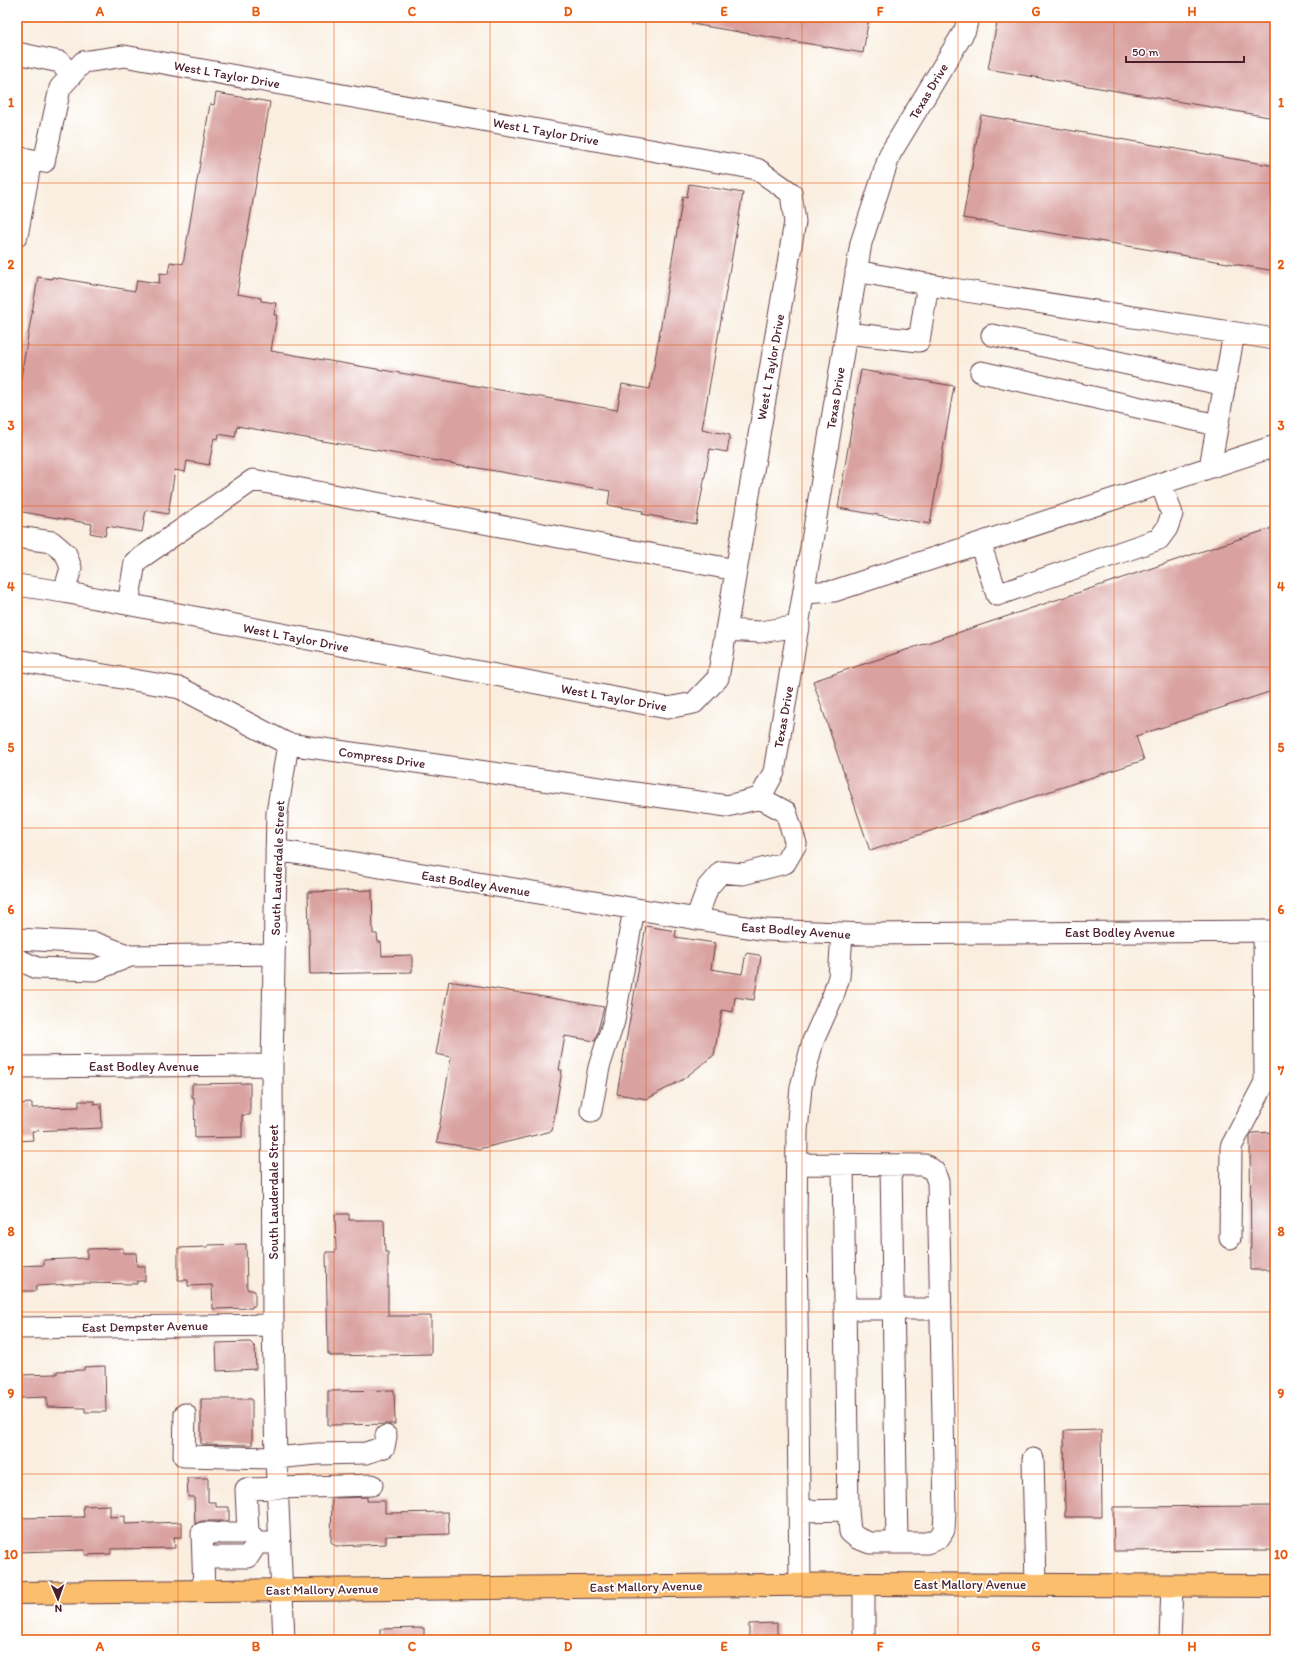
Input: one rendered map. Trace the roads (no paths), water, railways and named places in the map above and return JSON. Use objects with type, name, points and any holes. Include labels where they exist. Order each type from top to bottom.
[{"type":"main road","name":"East Mallory Avenue","points":[[17,1593],[800,1584],[1275,1586]]},
{"type":"street","name":"Texas Drive","points":[[760,798],[774,772],[861,242],[890,154],[964,30],[968,17]]},
{"type":"street","points":[[17,53],[60,62],[71,76]]},
{"type":"street","name":"West L Taylor Drive","points":[[17,585],[128,604],[667,708],[694,703],[718,678],[795,222],[791,193],[757,169],[124,56],[84,62],[60,88],[44,162],[24,159]]},
{"type":"street","points":[[17,236],[24,159]]},
{"type":"street","points":[[856,271],[928,284],[1275,339]]},
{"type":"street","points":[[846,333],[919,341],[928,284]]},
{"type":"street","points":[[1210,468],[1234,333]]},
{"type":"street","points":[[992,335],[1224,385]]},
{"type":"street","points":[[981,372],[1217,425]]},
{"type":"street","points":[[804,593],[834,591],[1275,446]]},
{"type":"street","points":[[128,604],[135,562],[253,480],[736,570]]},
{"type":"street","points":[[980,543],[997,595],[1159,539],[1167,528],[1172,514],[1161,483]]},
{"type":"street","points":[[17,537],[52,542],[66,554],[71,568],[64,592]]},
{"type":"street","points":[[726,630],[760,632],[799,626]]},
{"type":"street","name":"Compress Drive","points":[[17,660],[180,688],[288,744],[727,806],[760,798]]},
{"type":"street","name":"South Lauderdale Street","points":[[284,1640],[283,1589],[276,1458],[273,1325],[272,1065],[277,812],[288,744]]},
{"type":"street","points":[[696,919],[708,887],[721,872],[743,874],[785,863],[796,844],[786,812],[760,798]]},
{"type":"street","name":"East Bodley Avenue","points":[[276,850],[765,930],[842,934],[1270,931]]},
{"type":"street","points":[[591,1111],[599,1068],[614,1021],[634,909]]},
{"type":"street","points":[[1230,1238],[1231,1147],[1265,1082],[1270,931]]},
{"type":"street","points":[[800,1584],[797,1131],[801,1087],[813,1041],[833,996],[839,977],[842,934]]},
{"type":"street","points":[[17,939],[95,943],[130,956]]},
{"type":"street","points":[[17,959],[37,968],[95,970],[130,956],[274,954]]},
{"type":"street","name":"East Bodley Avenue","points":[[17,1067],[272,1065]]},
{"type":"street","points":[[797,1164],[925,1165],[934,1171],[938,1182],[945,1511],[944,1530],[939,1538],[927,1543],[870,1543],[857,1538],[850,1532],[848,1510],[843,1165]]},
{"type":"street","points":[[891,1165],[896,1543]]},
{"type":"street","points":[[845,1309],[941,1309]]},
{"type":"street","name":"East Dempster Avenue","points":[[17,1328],[273,1325]]},
{"type":"street","points":[[185,1414],[184,1456],[276,1458],[317,1454],[366,1453],[384,1447],[386,1436]]},
{"type":"street","points":[[1033,1460],[1036,1585]]},
{"type":"street","points":[[203,1558],[248,1557],[253,1538],[246,1489],[372,1485]]},
{"type":"street","points":[[800,1511],[848,1510]]},
{"type":"street","points":[[204,1590],[202,1534],[217,1533],[280,1543]]},
{"type":"street","points":[[864,1584],[864,1640]]},
{"type":"street","points":[[1170,1640],[1172,1586]]}]
